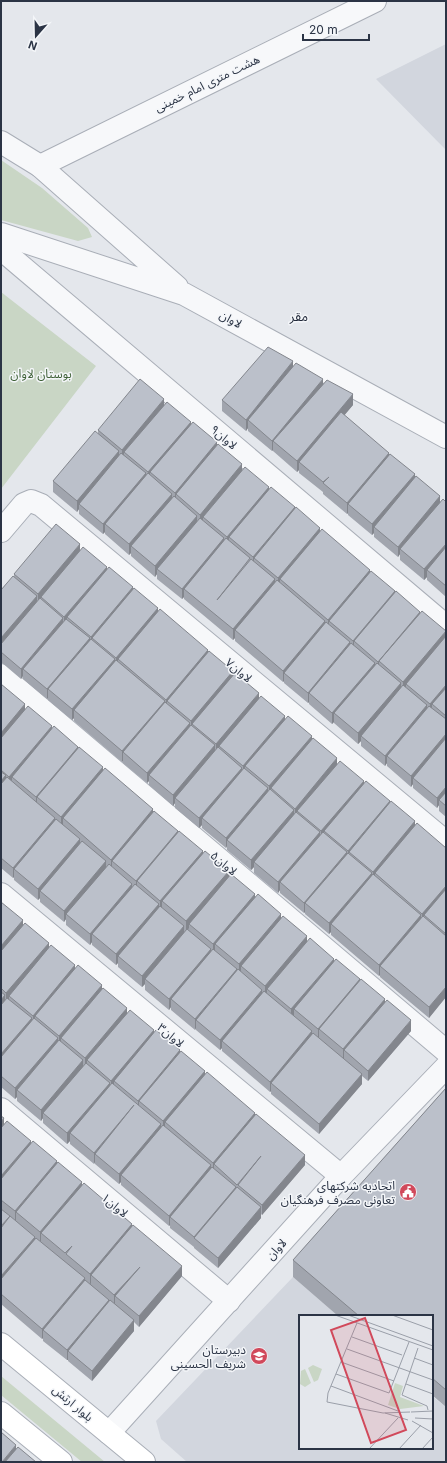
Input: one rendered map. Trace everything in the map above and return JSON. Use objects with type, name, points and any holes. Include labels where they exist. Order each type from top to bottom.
[{"type":"main road","name":"بلوار ارتش","points":[[1,1344],[144,1462]]},
{"type":"main road","points":[[1,1413],[61,1462]]},
{"type":"street","name":"هشت متری امام خمینی","points":[[40,166],[375,1]]},
{"type":"street","points":[[1,142],[40,166],[184,294]]},
{"type":"street","name":"لاوان","points":[[1,234],[184,294],[446,437]]},
{"type":"street","name":"۹لاوان","points":[[1,249],[446,626]]},
{"type":"street","name":"۷لاوان","points":[[1,531],[24,504],[31,501],[41,505],[446,842]]},
{"type":"street","name":"۵لاوان","points":[[1,675],[446,1051]]},
{"type":"street","name":"۳لاوان","points":[[1,894],[341,1176]]},
{"type":"street","name":"لاوان","points":[[110,1433],[341,1176],[446,1067]]},
{"type":"street","name":"۱لاوان","points":[[1,1109],[229,1301]]},
{"type":"shaded area","points":[[446,44],[446,150],[376,79]]},
{"type":"shaded area","name":"دبیرستان شریف الحسینی","points":[[293,1277],[337,1315],[299,1315],[299,1449],[433,1449],[433,1397],[446,1407],[446,1462],[187,1462],[161,1439],[156,1421]]},
{"type":"green space","points":[[1,160],[42,188],[88,228],[92,237],[78,241],[1,220]]},
{"type":"green space","name":"بوستان لاوان","points":[[1,292],[96,366],[1,489]]},
{"type":"green space","points":[[1,1376],[105,1462],[82,1462],[1,1395]]},
{"type":"building","points":[[268,347],[293,361],[246,420],[222,400]]},
{"type":"building","points":[[296,363],[323,379],[272,441],[248,420]]},
{"type":"building","points":[[140,379],[164,399],[122,450],[98,430]]},
{"type":"building","points":[[327,380],[353,394],[297,461],[273,441]]},
{"type":"building","points":[[167,402],[191,422],[148,472],[124,452]]},
{"type":"building","points":[[341,412],[389,453],[347,503],[323,483],[329,477],[323,482],[299,462]]},
{"type":"building","points":[[193,422],[217,442],[175,493],[150,472]]},
{"type":"building","points":[[95,431],[119,451],[77,501],[53,481]]},
{"type":"building","points":[[218,444],[242,464],[200,515],[176,494]]},
{"type":"building","points":[[121,453],[146,473],[103,524],[79,504]]},
{"type":"building","points":[[390,454],[415,474],[372,524],[348,504]]},
{"type":"building","points":[[245,467],[269,487],[227,537],[203,517]]},
{"type":"building","points":[[148,473],[172,494],[129,544],[105,524]]},
{"type":"building","points":[[416,476],[440,496],[398,547],[374,527]]},
{"type":"building","points":[[271,487],[295,507],[253,557],[229,537]]},
{"type":"building","points":[[174,496],[197,516],[155,566],[131,546]]},
{"type":"building","points":[[443,499],[446,502],[446,544],[424,569],[400,549]]},
{"type":"building","points":[[296,507],[320,528],[278,578],[254,558]]},
{"type":"building","points":[[200,518],[224,538],[182,589],[157,569]]},
{"type":"building","points":[[56,524],[80,544],[38,594],[14,574]]},
{"type":"building","points":[[322,529],[370,570],[328,620],[280,579]]},
{"type":"building","points":[[226,538],[250,558],[217,600],[251,559],[275,579],[233,629],[184,589]]},
{"type":"building","points":[[83,547],[107,567],[64,617],[41,597]]},
{"type":"building","points":[[446,547],[446,586],[427,570]]},
{"type":"building","points":[[109,567],[133,587],[91,637],[67,617]]},
{"type":"building","points":[[371,571],[395,591],[353,641],[329,621]]},
{"type":"building","points":[[13,576],[37,596],[1,638],[1,590]]},
{"type":"building","points":[[277,580],[325,621],[283,671],[235,630]]},
{"type":"building","points":[[134,588],[158,608],[116,658],[92,638]]},
{"type":"building","points":[[396,591],[420,612],[378,662],[354,641]]},
{"type":"building","points":[[40,598],[63,618],[21,669],[1,652],[1,644]]},
{"type":"building","points":[[160,609],[208,650],[166,700],[118,659]]},
{"type":"building","points":[[422,611],[446,631],[403,682],[379,661]]},
{"type":"building","points":[[66,619],[90,638],[47,689],[23,669]]},
{"type":"building","points":[[326,622],[350,642],[308,693],[284,673]]},
{"type":"building","points":[[446,636],[446,685],[430,704],[406,684]]},
{"type":"building","points":[[91,639],[115,659],[72,709],[48,689]]},
{"type":"building","points":[[351,643],[375,663],[332,713],[309,693]]},
{"type":"building","points":[[209,651],[233,671],[191,721],[167,701]]},
{"type":"building","points":[[116,660],[165,701],[122,751],[74,710]]},
{"type":"building","points":[[377,663],[401,683],[358,733],[334,713]]},
{"type":"building","points":[[235,673],[259,693],[216,744],[192,724]]},
{"type":"building","points":[[1,684],[25,704],[1,733]]},
{"type":"building","points":[[403,685],[427,705],[385,756],[361,736]]},
{"type":"building","points":[[446,688],[446,716],[432,704]]},
{"type":"building","points":[[261,696],[285,716],[243,766],[219,746]]},
{"type":"building","points":[[165,702],[190,723],[147,773],[123,752]]},
{"type":"building","points":[[28,706],[52,726],[9,777],[1,770],[1,738]]},
{"type":"building","points":[[429,706],[446,719],[446,734],[411,776],[387,756]]},
{"type":"building","points":[[288,716],[312,736],[269,786],[245,766]]},
{"type":"building","points":[[191,725],[215,745],[173,795],[149,775]]},
{"type":"building","points":[[54,726],[78,747],[36,797],[12,777]]},
{"type":"building","points":[[313,738],[337,758],[295,809],[271,788]]},
{"type":"building","points":[[446,738],[446,787],[437,798],[413,778]]},
{"type":"building","points":[[79,747],[103,767],[61,817],[37,797]]},
{"type":"building","points":[[218,747],[242,768],[199,818],[175,798]]},
{"type":"building","points":[[340,761],[364,781],[321,831],[297,811]]},
{"type":"building","points":[[105,768],[153,809],[111,860],[63,818]]},
{"type":"building","points":[[244,768],[268,788],[226,838],[202,818]]},
{"type":"building","points":[[1,772],[6,775],[1,781]]},
{"type":"building","points":[[7,777],[55,818],[13,868],[1,858],[1,784]]},
{"type":"building","points":[[366,781],[390,801],[348,851],[324,831]]},
{"type":"building","points":[[270,789],[294,810],[251,860],[227,840]]},
{"type":"building","points":[[446,792],[446,806],[439,800]]},
{"type":"building","points":[[391,801],[415,821],[373,872],[349,852]]},
{"type":"building","points":[[154,811],[178,831],[136,881],[112,861]]},
{"type":"building","points":[[296,812],[320,832],[278,882],[254,862]]},
{"type":"building","points":[[56,819],[80,839],[38,889],[14,869]]},
{"type":"building","points":[[417,823],[446,848],[446,886],[422,914],[375,873]]},
{"type":"building","points":[[179,831],[203,851],[160,901],[137,881]]},
{"type":"building","points":[[323,832],[347,852],[304,903],[280,882]]},
{"type":"building","points":[[82,841],[106,861],[64,911],[40,891]]},
{"type":"building","points":[[205,851],[229,871],[186,921],[162,901]]},
{"type":"building","points":[[348,853],[372,873],[329,923],[305,903]]},
{"type":"building","points":[[109,864],[132,884],[90,934],[66,914]]},
{"type":"building","points":[[231,874],[255,894],[213,944],[189,924]]},
{"type":"building","points":[[373,874],[421,915],[379,965],[331,924]]},
{"type":"building","points":[[135,884],[159,904],[116,954],[92,934]]},
{"type":"building","points":[[446,889],[446,934],[424,915]]},
{"type":"building","points":[[258,894],[281,914],[239,964],[215,944]]},
{"type":"building","points":[[1,902],[23,920],[1,946]]},
{"type":"building","points":[[160,906],[184,926],[142,976],[118,956]]},
{"type":"building","points":[[283,916],[307,936],[265,986],[241,966]]},
{"type":"building","points":[[423,916],[446,936],[446,987],[429,1007],[380,966]]},
{"type":"building","points":[[25,923],[49,943],[6,993],[1,988],[1,951]]},
{"type":"building","points":[[187,929],[211,949],[169,999],[145,979]]},
{"type":"building","points":[[310,938],[334,959],[291,1009],[267,989]]},
{"type":"building","points":[[51,945],[75,965],[33,1016],[9,996]]},
{"type":"building","points":[[213,949],[237,969],[195,1019],[171,999]]},
{"type":"building","points":[[336,959],[360,979],[318,1029],[294,1009]]},
{"type":"building","points":[[78,965],[102,985],[59,1036],[35,1016]]},
{"type":"building","points":[[238,969],[262,990],[220,1040],[196,1020]]},
{"type":"building","points":[[361,979],[385,999],[343,1049],[319,1029]]},
{"type":"building","points":[[103,988],[127,1008],[85,1058],[61,1038]]},
{"type":"building","points":[[264,991],[312,1031],[270,1082],[222,1041]]},
{"type":"building","points":[[1,992],[5,995],[1,1000]]},
{"type":"building","points":[[7,998],[32,1018],[1,1054],[1,1005]]},
{"type":"building","points":[[387,1000],[411,1020],[368,1071],[344,1050]]},
{"type":"building","points":[[130,1010],[154,1030],[111,1081],[87,1060]]},
{"type":"building","points":[[34,1018],[58,1038],[15,1088],[1,1076],[1,1057]]},
{"type":"building","points":[[156,1030],[180,1050],[138,1101],[114,1081]]},
{"type":"building","points":[[313,1033],[362,1074],[319,1124],[271,1083]]},
{"type":"building","points":[[59,1040],[83,1060],[41,1110],[17,1090]]},
{"type":"building","points":[[181,1051],[205,1071],[163,1121],[139,1101]]},
{"type":"building","points":[[86,1063],[110,1083],[67,1133],[43,1113]]},
{"type":"building","points":[[207,1072],[255,1113],[213,1163],[165,1122]]},
{"type":"building","points":[[112,1083],[161,1124],[119,1174],[95,1154],[134,1105],[94,1153],[70,1133]]},
{"type":"building","name":"اتحادیه شرکتهای تعاونی مصرف فرهنگیان","points":[[446,1088],[446,1390],[433,1379],[433,1315],[358,1315],[293,1260]]},
{"type":"building","points":[[256,1114],[305,1155],[262,1205],[238,1185],[261,1156],[237,1185],[214,1164]]},
{"type":"building","points":[[7,1121],[31,1141],[1,1176],[1,1128]]},
{"type":"building","points":[[163,1125],[211,1165],[169,1216],[121,1175]]},
{"type":"building","points":[[33,1141],[57,1161],[15,1211],[1,1200],[1,1179]]},
{"type":"building","points":[[58,1162],[82,1182],[40,1232],[16,1212]]},
{"type":"building","points":[[212,1167],[236,1187],[194,1237],[170,1217]]},
{"type":"building","points":[[84,1183],[132,1224],[90,1274],[66,1254],[72,1246],[65,1253],[41,1233]]},
{"type":"building","points":[[237,1187],[261,1207],[218,1258],[194,1238]]},
{"type":"building","points":[[1,1209],[10,1216],[1,1226]]},
{"type":"building","points":[[10,1216],[35,1237],[1,1276],[1,1228]]},
{"type":"building","points":[[133,1225],[182,1266],[139,1316],[115,1296],[140,1267],[114,1295],[91,1275]]},
{"type":"building","points":[[36,1238],[85,1278],[42,1329],[1,1294],[1,1279]]},
{"type":"building","points":[[85,1280],[109,1300],[67,1350],[43,1330]]},
{"type":"building","points":[[110,1300],[134,1320],[92,1371],[68,1351]]},
{"type":"building","points":[[1,1432],[16,1445],[2,1462],[1,1462]]},
{"type":"building","points":[[18,1447],[36,1462],[5,1462]]},
{"type":"place","name":"اتحادیه شرکتهای تعاونی مصرف فرهنگیان","points":[[408,1192]]},
{"type":"place","name":"دبیرستان شریف الحسینی","points":[[259,1356]]},
{"type":"district","name":"مقر","points":[[299,316]]}]
